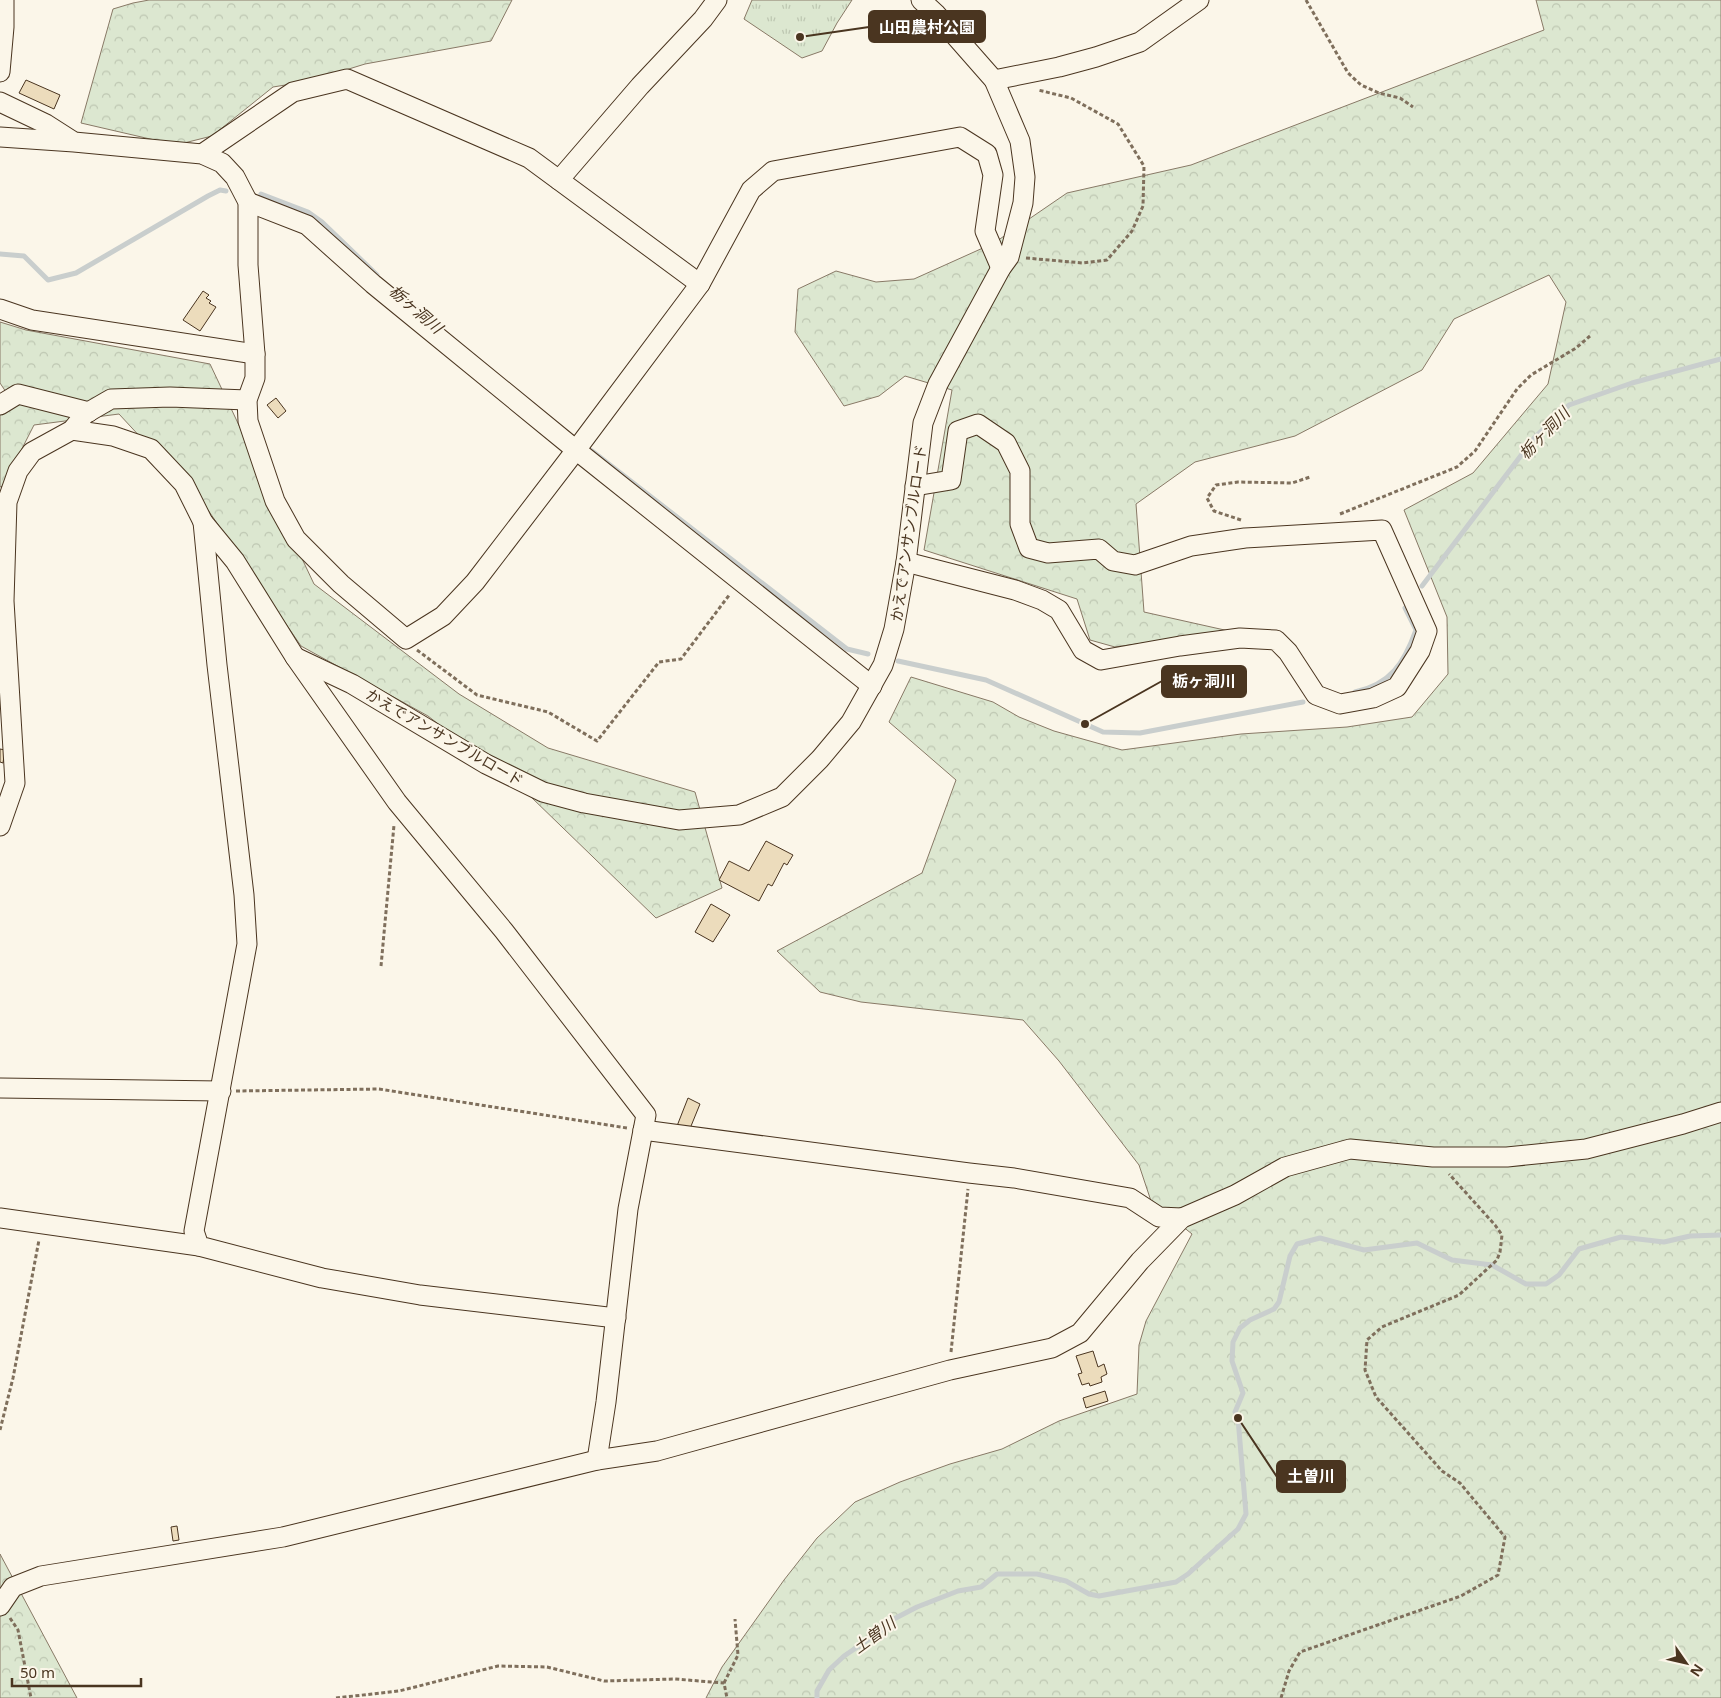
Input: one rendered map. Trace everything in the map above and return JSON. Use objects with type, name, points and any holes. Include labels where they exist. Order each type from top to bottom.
[{"type":"street","points":[[0,72],[4,0]]},
{"type":"street","points":[[559,180],[640,86],[718,0]]},
{"type":"street","name":"かえでアンサンブルロード","points":[[295,657],[352,684],[486,764],[543,792],[584,803],[679,820],[739,815],[782,797],[820,759],[851,722],[883,665],[894,629],[906,562],[923,424],[938,384],[1005,262],[1023,203],[1025,177],[1020,141],[994,80],[936,14],[921,0]]},
{"type":"street","points":[[994,80],[1068,65],[1140,42],[1199,0]]},
{"type":"street","points":[[202,154],[293,92],[347,79],[529,158],[700,284]]},
{"type":"street","points":[[0,102],[46,124],[74,142]]},
{"type":"street","points":[[0,137],[202,154],[222,163],[235,177],[248,202],[248,265],[255,378],[247,400],[248,421],[275,501],[296,539],[341,584],[406,640],[443,616],[475,582],[700,284],[751,190],[773,171],[960,137],[987,154],[993,175],[986,231],[1005,262]]},
{"type":"street","points":[[248,202],[307,225],[373,284],[576,450],[872,686]]},
{"type":"street","points":[[0,309],[32,320],[255,354]]},
{"type":"street","points":[[0,406],[18,394],[89,412]]},
{"type":"street","points":[[0,826],[15,783],[1,601],[6,502],[18,471],[32,452],[72,430],[89,412],[110,399],[170,397],[247,400]]},
{"type":"street","points":[[906,562],[1015,590],[1042,600],[1059,610],[1083,650],[1101,660],[1240,638],[1276,640],[1288,652],[1316,695],[1340,704],[1373,698],[1397,687],[1420,651],[1427,632],[1382,530],[1244,538],[1191,546],[1136,565],[1113,561],[1099,549],[1048,552],[1029,548],[1020,524],[1020,471],[1006,443],[978,424],[958,431],[951,480],[915,486]]},
{"type":"street","points":[[72,430],[113,436],[151,449],[184,484],[203,522],[234,561],[295,657],[397,802],[504,931],[646,1115],[628,1209],[606,1402],[597,1460]]},
{"type":"street","points":[[199,1246],[194,1231],[247,944],[244,895],[217,665],[203,522]]},
{"type":"street","points":[[0,1088],[221,1091]]},
{"type":"street","points":[[0,1605],[13,1587],[41,1576],[282,1537],[597,1460],[657,1452],[950,1370],[1052,1348],[1080,1333],[1140,1261],[1182,1218],[1235,1195],[1285,1167],[1350,1149],[1433,1157],[1507,1157],[1586,1149],[1683,1124],[1721,1112]]},
{"type":"street","points":[[643,1130],[1014,1178],[1130,1198],[1158,1217],[1182,1218]]},
{"type":"street","points":[[0,1218],[199,1246],[322,1278],[420,1296],[616,1318]]},
{"type":"path","points":[[1306,0],[1348,73],[1361,85],[1379,93],[1400,98],[1413,107]]},
{"type":"path","points":[[1005,262],[1082,263],[1107,260],[1132,231],[1143,206],[1144,166],[1118,124],[1071,98],[1032,89]]},
{"type":"path","points":[[1336,515],[1457,467],[1475,451],[1517,390],[1531,375],[1576,348],[1590,336]]},
{"type":"path","points":[[1244,521],[1214,510],[1207,498],[1216,485],[1238,482],[1292,483],[1310,477]]},
{"type":"path","points":[[406,640],[422,655],[477,695],[548,712],[597,741],[659,662],[681,659],[740,580]]},
{"type":"path","points":[[381,966],[397,802]]},
{"type":"path","points":[[221,1091],[379,1089],[643,1130]]},
{"type":"path","points":[[1281,1698],[1289,1671],[1300,1652],[1461,1596],[1498,1575],[1505,1537],[1460,1483],[1442,1471],[1376,1397],[1365,1370],[1367,1340],[1382,1327],[1459,1295],[1497,1260],[1500,1252],[1502,1235],[1495,1225],[1433,1157]]},
{"type":"path","points":[[950,1370],[969,1173]]},
{"type":"path","points":[[0,1430],[13,1378],[42,1224]]},
{"type":"path","points":[[0,1605],[18,1630],[31,1698]]},
{"type":"path","points":[[727,1698],[724,1683],[738,1655],[736,1619]]},
{"type":"path","points":[[336,1698],[399,1691],[498,1666],[547,1667],[604,1681],[675,1679],[724,1683]]},
{"type":"green space","points":[[149,0],[512,0],[491,41],[365,64],[310,81],[273,87],[212,136],[176,145],[81,123],[113,9]]},
{"type":"green space","points":[[752,0],[852,0],[822,51],[802,58],[744,19]]},
{"type":"green space","points":[[1536,0],[1721,0],[1721,1698],[706,1698],[722,1667],[784,1580],[817,1538],[855,1502],[900,1482],[950,1464],[1002,1449],[1059,1421],[1137,1394],[1139,1345],[1146,1321],[1192,1234],[1151,1201],[1139,1165],[1059,1061],[1023,1020],[861,1002],[820,992],[777,951],[922,873],[956,780],[889,722],[911,677],[993,702],[1019,717],[1054,731],[1122,750],[1241,734],[1347,727],[1412,717],[1448,674],[1447,617],[1404,510],[1473,473],[1548,384],[1566,302],[1549,275],[1454,319],[1422,370],[1295,436],[1195,462],[1136,504],[1144,612],[1229,631],[1115,647],[1090,640],[1077,599],[924,550],[952,390],[905,376],[879,396],[844,406],[795,332],[798,289],[836,271],[876,282],[914,279],[994,243],[1067,193],[1191,165],[1544,30]]},
{"type":"green space","points":[[0,322],[26,330],[210,364],[314,584],[459,694],[548,748],[695,792],[722,888],[656,918],[530,796],[428,716],[301,646],[208,510],[119,414],[34,425],[3,486],[0,487],[0,399],[6,392],[0,383]]},
{"type":"green space","points":[[0,1554],[77,1698],[0,1698]]},
{"type":"building","points":[[26,80],[60,95],[54,109],[19,93]]},
{"type":"building","points":[[203,291],[209,295],[206,298],[211,301],[209,303],[216,307],[200,331],[183,320]]},
{"type":"building","points":[[276,398],[286,411],[278,418],[267,405]]},
{"type":"building","points":[[0,749],[5,750],[3,763],[0,762]]},
{"type":"building","points":[[766,841],[793,855],[787,865],[784,863],[772,886],[768,884],[759,901],[719,880],[729,861],[749,871]]},
{"type":"building","points":[[711,904],[730,915],[713,942],[695,932]]},
{"type":"building","points":[[688,1098],[700,1104],[689,1131],[677,1126]]},
{"type":"building","points":[[1093,1351],[1098,1367],[1104,1364],[1107,1374],[1101,1377],[1102,1382],[1090,1386],[1089,1383],[1082,1385],[1078,1374],[1082,1373],[1076,1356]]},
{"type":"building","points":[[1105,1391],[1108,1401],[1086,1408],[1083,1398]]},
{"type":"building","points":[[177,1526],[179,1540],[173,1541],[171,1527]]},
{"type":"waterway","name":"栃ヶ洞川","points":[[0,254],[24,256],[48,280],[76,273],[208,196],[220,190],[226,191]]},
{"type":"waterway","name":"栃ヶ洞川","points":[[261,194],[308,212],[322,222],[377,275]]},
{"type":"waterway","name":"栃ヶ洞川","points":[[1422,586],[1535,437],[1569,405],[1632,383],[1721,359]]},
{"type":"waterway","name":"栃ヶ洞川","points":[[592,451],[847,649],[868,654]]},
{"type":"waterway","name":"栃ヶ洞川","points":[[1355,692],[1378,684],[1387,678],[1401,662],[1416,630],[1405,608]]},
{"type":"waterway","name":"栃ヶ洞川","points":[[898,661],[986,680],[1103,732],[1140,733],[1303,702]]},
{"type":"waterway","name":"土曽川","points":[[817,1698],[817,1691],[829,1670],[844,1656],[878,1633],[890,1621],[917,1607],[958,1591],[981,1587],[997,1574],[1037,1574],[1066,1581],[1089,1594],[1099,1596],[1176,1582],[1188,1574],[1238,1529],[1246,1514],[1238,1418],[1235,1412],[1243,1393],[1232,1361],[1233,1342],[1240,1328],[1250,1320],[1274,1309],[1279,1302],[1290,1256],[1297,1244],[1320,1238],[1364,1250],[1417,1243],[1452,1260],[1492,1265],[1526,1284],[1546,1284],[1559,1275],[1579,1249],[1621,1237],[1664,1242],[1690,1236],[1721,1235]]},
{"type":"place","name":"山田農村公園","points":[[800,37]]},
{"type":"place","name":"栃ヶ洞川","points":[[1085,724]]},
{"type":"place","name":"土曽川","points":[[1238,1418]]}]
